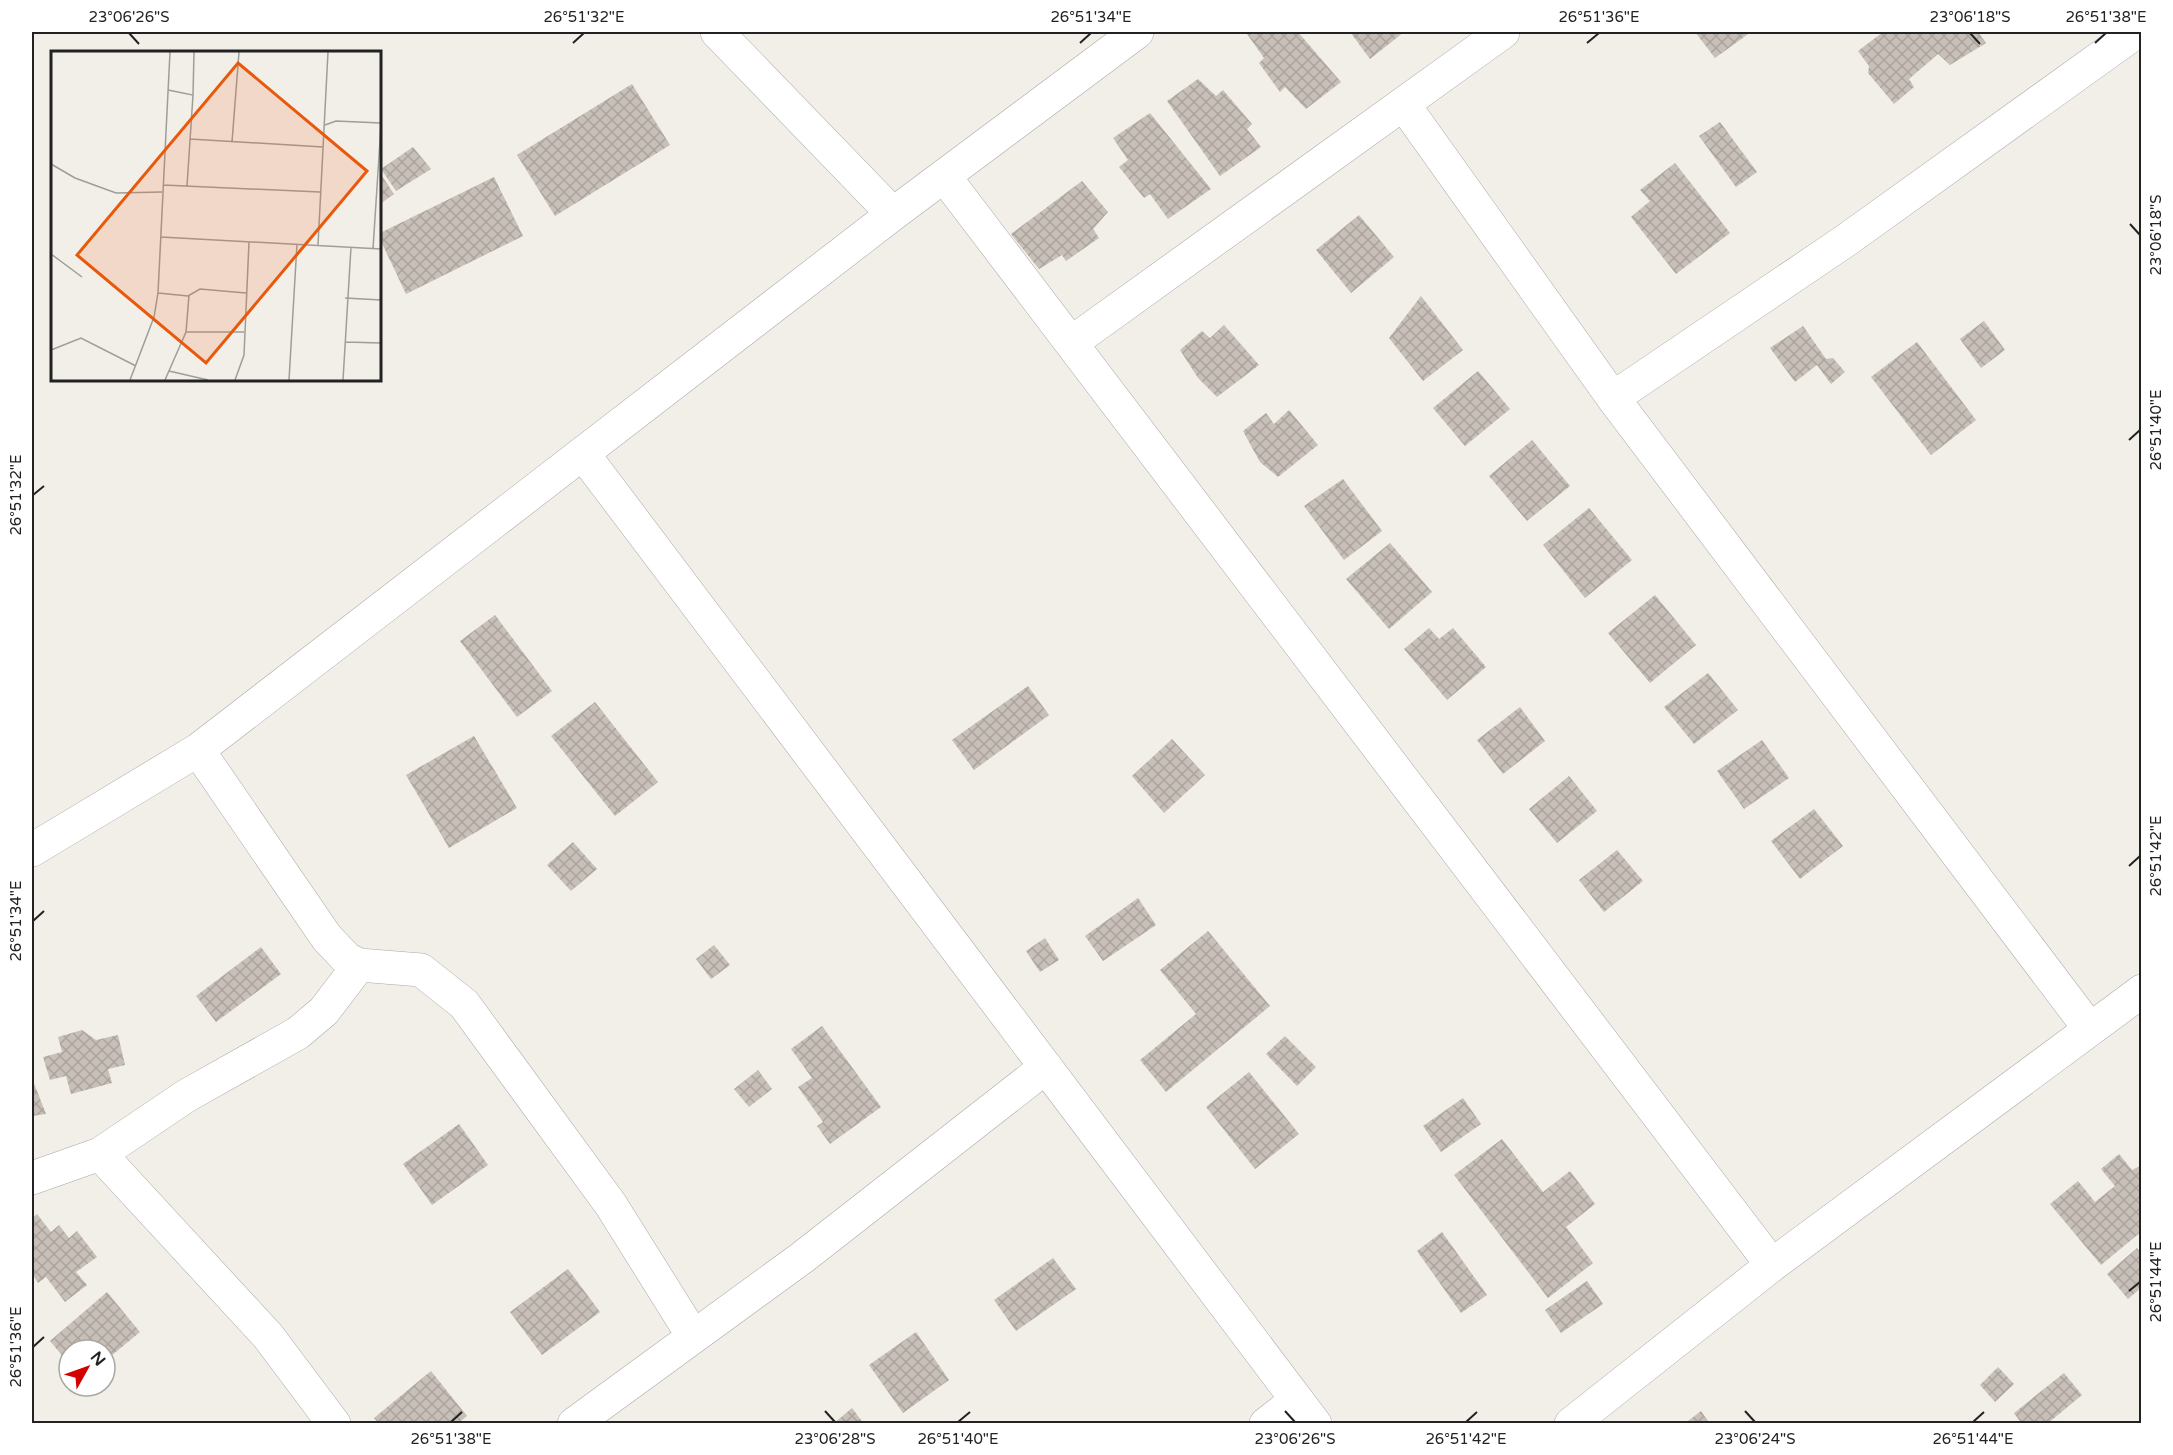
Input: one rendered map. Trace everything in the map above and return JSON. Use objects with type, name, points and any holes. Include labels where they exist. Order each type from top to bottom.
[{"type":"street","points":[[717,32],[893,214]]},
{"type":"street","points":[[32,850],[198,750],[584,455],[893,214],[1137,32]]},
{"type":"street","points":[[1071,343],[1503,32]]},
{"type":"street","points":[[1613,398],[1890,209],[2136,32]]},
{"type":"street","points":[[1404,105],[1613,398],[2089,1028]]},
{"type":"street","points":[[944,176],[1772,1265]]},
{"type":"street","points":[[584,455],[1306,1412],[1266,1424]]},
{"type":"street","points":[[198,750],[327,938],[347,958],[359,965],[421,970],[464,1004],[512,1073],[611,1205],[693,1335]]},
{"type":"street","points":[[32,1178],[100,1154],[186,1096],[298,1033],[324,1011],[359,965]]},
{"type":"street","points":[[1571,1424],[1772,1265],[2089,1028],[2142,991]]},
{"type":"street","points":[[574,1424],[802,1257],[1046,1067]]},
{"type":"street","points":[[100,1154],[268,1336],[334,1424]]},
{"type":"building","points":[[1251,32],[1298,32],[1341,82],[1306,109],[1285,87],[1280,92],[1259,63],[1264,58],[1247,34]]},
{"type":"building","points":[[1350,32],[1404,32],[1370,59]]},
{"type":"building","points":[[1695,32],[1751,32],[1715,58]]},
{"type":"building","points":[[1883,32],[1978,32],[1986,43],[1950,65],[1938,54],[1909,79],[1914,87],[1894,104],[1868,73],[1869,66],[1858,51]]},
{"type":"building","points":[[1198,79],[1216,96],[1223,90],[1252,124],[1247,129],[1261,147],[1220,176],[1167,101]]},
{"type":"building","points":[[632,84],[670,145],[555,216],[517,155]]},
{"type":"building","points":[[1150,113],[1211,189],[1168,219],[1150,194],[1144,198],[1119,167],[1128,160],[1113,138]]},
{"type":"building","points":[[1720,122],[1757,172],[1736,187],[1699,136]]},
{"type":"building","points":[[413,147],[431,169],[396,191],[381,169]]},
{"type":"building","points":[[1675,163],[1730,233],[1676,274],[1631,217],[1650,201],[1640,190]]},
{"type":"building","points":[[381,174],[394,194],[381,203]]},
{"type":"building","points":[[494,177],[523,236],[406,294],[381,241],[381,233]]},
{"type":"building","points":[[1082,181],[1108,212],[1093,229],[1099,238],[1066,261],[1062,255],[1039,269],[1011,234]]},
{"type":"building","points":[[1359,215],[1394,257],[1351,293],[1316,250]]},
{"type":"building","points":[[1421,296],[1463,350],[1423,381],[1389,338]]},
{"type":"building","points":[[1984,321],[2005,350],[1981,368],[1960,339]]},
{"type":"building","points":[[1224,325],[1259,365],[1217,397],[1198,378],[1180,350],[1202,331],[1210,338]]},
{"type":"building","points":[[1803,326],[1826,359],[1833,358],[1845,372],[1831,384],[1817,365],[1795,382],[1770,348]]},
{"type":"building","points":[[1917,342],[1976,420],[1931,455],[1871,377]]},
{"type":"building","points":[[1478,371],[1510,409],[1465,446],[1433,408]]},
{"type":"building","points":[[1289,410],[1318,445],[1278,477],[1260,462],[1243,431],[1266,413],[1274,424]]},
{"type":"building","points":[[1532,440],[1570,486],[1527,521],[1489,476]]},
{"type":"building","points":[[1343,479],[1382,531],[1344,560],[1304,506]]},
{"type":"building","points":[[1589,508],[1632,560],[1585,598],[1543,545]]},
{"type":"building","points":[[1390,543],[1432,592],[1389,629],[1346,579]]},
{"type":"building","points":[[1655,595],[1696,645],[1650,683],[1608,633]]},
{"type":"building","points":[[495,615],[552,691],[517,717],[460,641]]},
{"type":"building","points":[[1429,628],[1439,639],[1453,628],[1486,667],[1447,700],[1404,649]]},
{"type":"building","points":[[1708,673],[1738,710],[1694,744],[1664,707]]},
{"type":"building","points":[[1028,686],[1049,715],[974,770],[952,740]]},
{"type":"building","points":[[595,702],[658,782],[615,816],[551,736]]},
{"type":"building","points":[[1520,707],[1545,741],[1503,774],[1477,740]]},
{"type":"building","points":[[474,736],[517,808],[449,848],[406,775]]},
{"type":"building","points":[[1172,739],[1205,775],[1164,813],[1132,776]]},
{"type":"building","points":[[1762,740],[1789,778],[1744,809],[1717,771]]},
{"type":"building","points":[[1569,776],[1597,811],[1557,843],[1529,809]]},
{"type":"building","points":[[1814,809],[1843,846],[1800,879],[1771,841]]},
{"type":"building","points":[[573,842],[597,869],[571,891],[547,865]]},
{"type":"building","points":[[1617,850],[1643,881],[1604,912],[1579,880]]},
{"type":"building","points":[[1138,898],[1156,925],[1103,961],[1085,936]]},
{"type":"building","points":[[1208,931],[1270,1006],[1166,1092],[1140,1060],[1196,1014],[1160,970]]},
{"type":"building","points":[[1045,938],[1059,960],[1040,972],[1026,951]]},
{"type":"building","points":[[714,945],[730,965],[711,979],[696,959]]},
{"type":"building","points":[[261,947],[281,974],[216,1022],[196,996]]},
{"type":"building","points":[[822,1026],[881,1107],[830,1144],[817,1126],[823,1122],[798,1087],[812,1078],[791,1049]]},
{"type":"building","points":[[82,1030],[96,1040],[118,1035],[125,1065],[108,1069],[112,1083],[71,1094],[66,1076],[50,1080],[43,1057],[62,1052],[58,1037]]},
{"type":"building","points":[[1285,1036],[1316,1067],[1297,1086],[1266,1054]]},
{"type":"building","points":[[758,1070],[772,1089],[749,1107],[734,1089]]},
{"type":"building","points":[[1249,1072],[1299,1134],[1255,1169],[1206,1107]]},
{"type":"building","points":[[32,1078],[46,1114],[32,1116]]},
{"type":"building","points":[[1463,1098],[1481,1124],[1441,1152],[1423,1126]]},
{"type":"building","points":[[459,1124],[488,1165],[432,1205],[403,1164]]},
{"type":"building","points":[[1502,1139],[1543,1192],[1570,1171],[1595,1204],[1566,1227],[1593,1263],[1548,1298],[1454,1175]]},
{"type":"building","points":[[2119,1154],[2132,1170],[2142,1165],[2142,1231],[2101,1265],[2050,1204],[2078,1181],[2095,1202],[2115,1186],[2101,1169]]},
{"type":"building","points":[[37,1214],[51,1232],[59,1225],[69,1238],[77,1231],[97,1257],[76,1272],[87,1285],[65,1302],[46,1277],[38,1283],[32,1274],[32,1218]]},
{"type":"building","points":[[1442,1232],[1487,1295],[1461,1313],[1417,1251]]},
{"type":"building","points":[[2137,1248],[2142,1254],[2142,1287],[2128,1299],[2107,1274]]},
{"type":"building","points":[[1053,1258],[1076,1289],[1016,1331],[994,1300]]},
{"type":"building","points":[[568,1269],[600,1312],[542,1355],[510,1312]]},
{"type":"building","points":[[1587,1281],[1603,1304],[1561,1333],[1545,1310]]},
{"type":"building","points":[[107,1292],[140,1332],[117,1351],[117,1338],[57,1338],[57,1349],[50,1341]]},
{"type":"building","points":[[916,1332],[949,1380],[903,1413],[869,1365]]},
{"type":"building","points":[[1998,1367],[2014,1384],[1995,1402],[1980,1385]]},
{"type":"building","points":[[431,1371],[467,1416],[457,1424],[379,1424],[374,1418]]},
{"type":"building","points":[[2064,1373],[2082,1395],[2047,1424],[2022,1424],[2014,1413]]},
{"type":"building","points":[[852,1408],[864,1424],[833,1424]]},
{"type":"building","points":[[1701,1411],[1710,1424],[1684,1424]]}]
